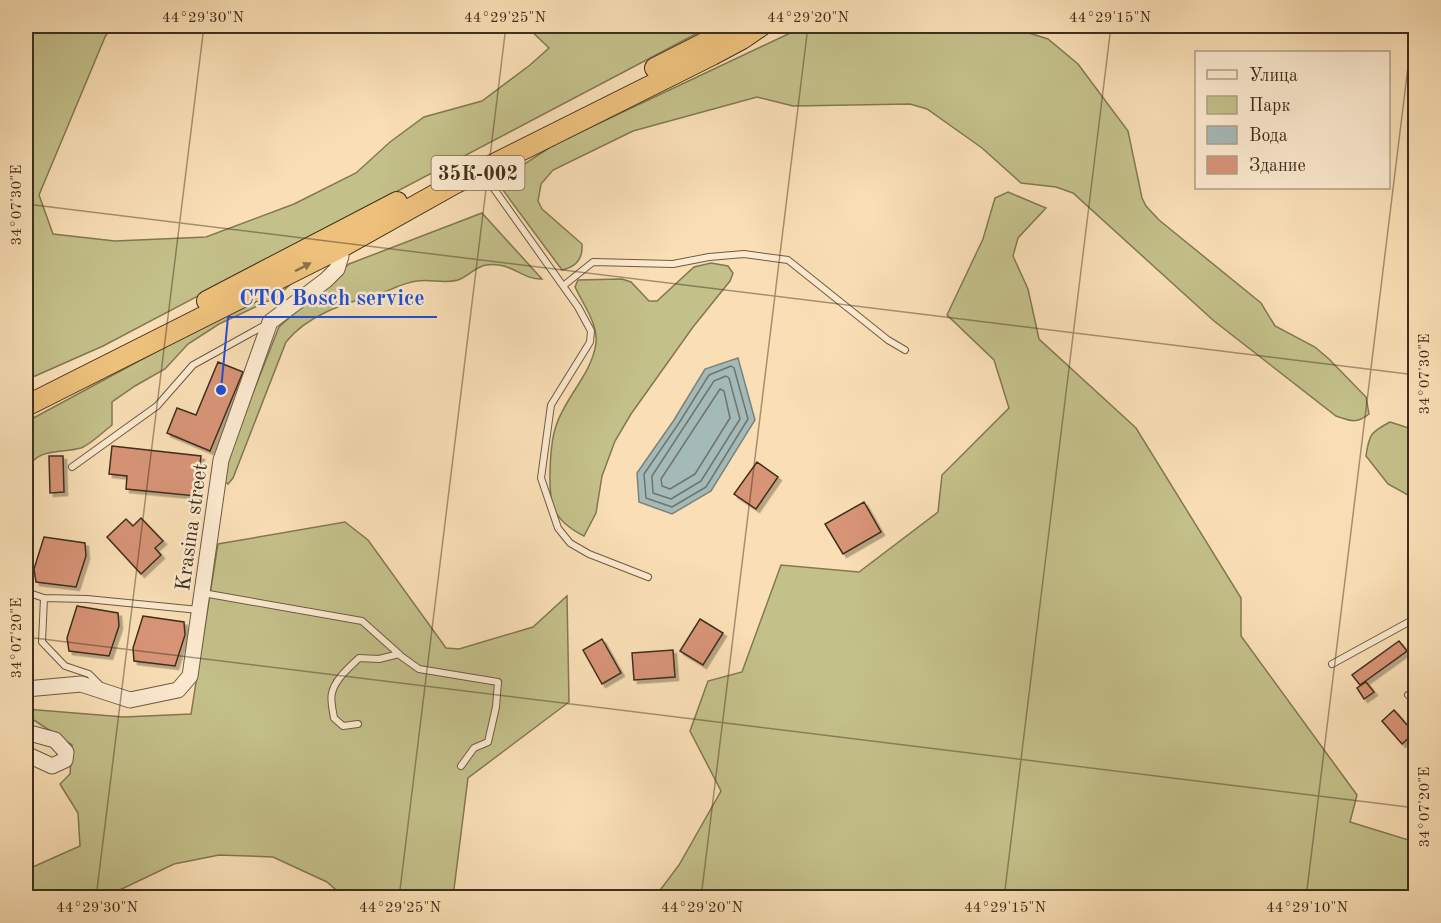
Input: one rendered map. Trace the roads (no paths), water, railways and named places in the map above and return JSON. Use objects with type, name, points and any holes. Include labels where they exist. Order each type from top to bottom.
[{"type":"highway","points":[[617,94],[738,26]]},
{"type":"highway","points":[[617,94],[742,39],[761,26]]},
{"type":"highway","name":"35К-002","points":[[336,242],[482,171],[617,94]]},
{"type":"highway","name":"35К-002","points":[[336,242],[617,94]]},
{"type":"highway","points":[[26,396],[336,242]]},
{"type":"highway","points":[[26,406],[336,242]]},
{"type":"street","points":[[270,322],[326,280],[337,269],[341,256],[336,242]]},
{"type":"street","name":"Krasina street","points":[[26,689],[81,684],[130,700],[178,690],[190,676],[221,460],[270,322]]},
{"type":"street","points":[[26,732],[55,741],[66,752],[65,760],[52,766],[26,754]]},
{"type":"lane","points":[[482,171],[578,307],[591,331],[590,342],[551,405],[541,478],[558,528],[570,543],[589,554],[648,577]]},
{"type":"lane","points":[[563,286],[593,262],[673,264],[728,255],[773,257],[788,260],[888,340],[905,350]]},
{"type":"lane","points":[[72,467],[157,406],[193,365],[270,322]]},
{"type":"lane","points":[[26,592],[44,598],[87,599],[200,610]]},
{"type":"lane","points":[[202,593],[362,621],[398,654],[419,669],[498,682],[496,707],[488,742],[474,748],[461,766]]},
{"type":"lane","points":[[44,598],[42,642],[65,666],[88,674],[106,692]]},
{"type":"lane","points":[[1332,664],[1416,618]]},
{"type":"lane","points":[[358,724],[343,726],[334,718],[332,694],[335,686],[360,658],[379,659],[398,654]]},
{"type":"lane","points":[[1408,695],[1416,690]]},
{"type":"water","points":[[738,358],[755,420],[711,491],[672,514],[639,502],[637,473],[674,420],[705,369]]},
{"type":"place","name":"СТО Bosch service","points":[[221,390]]}]
